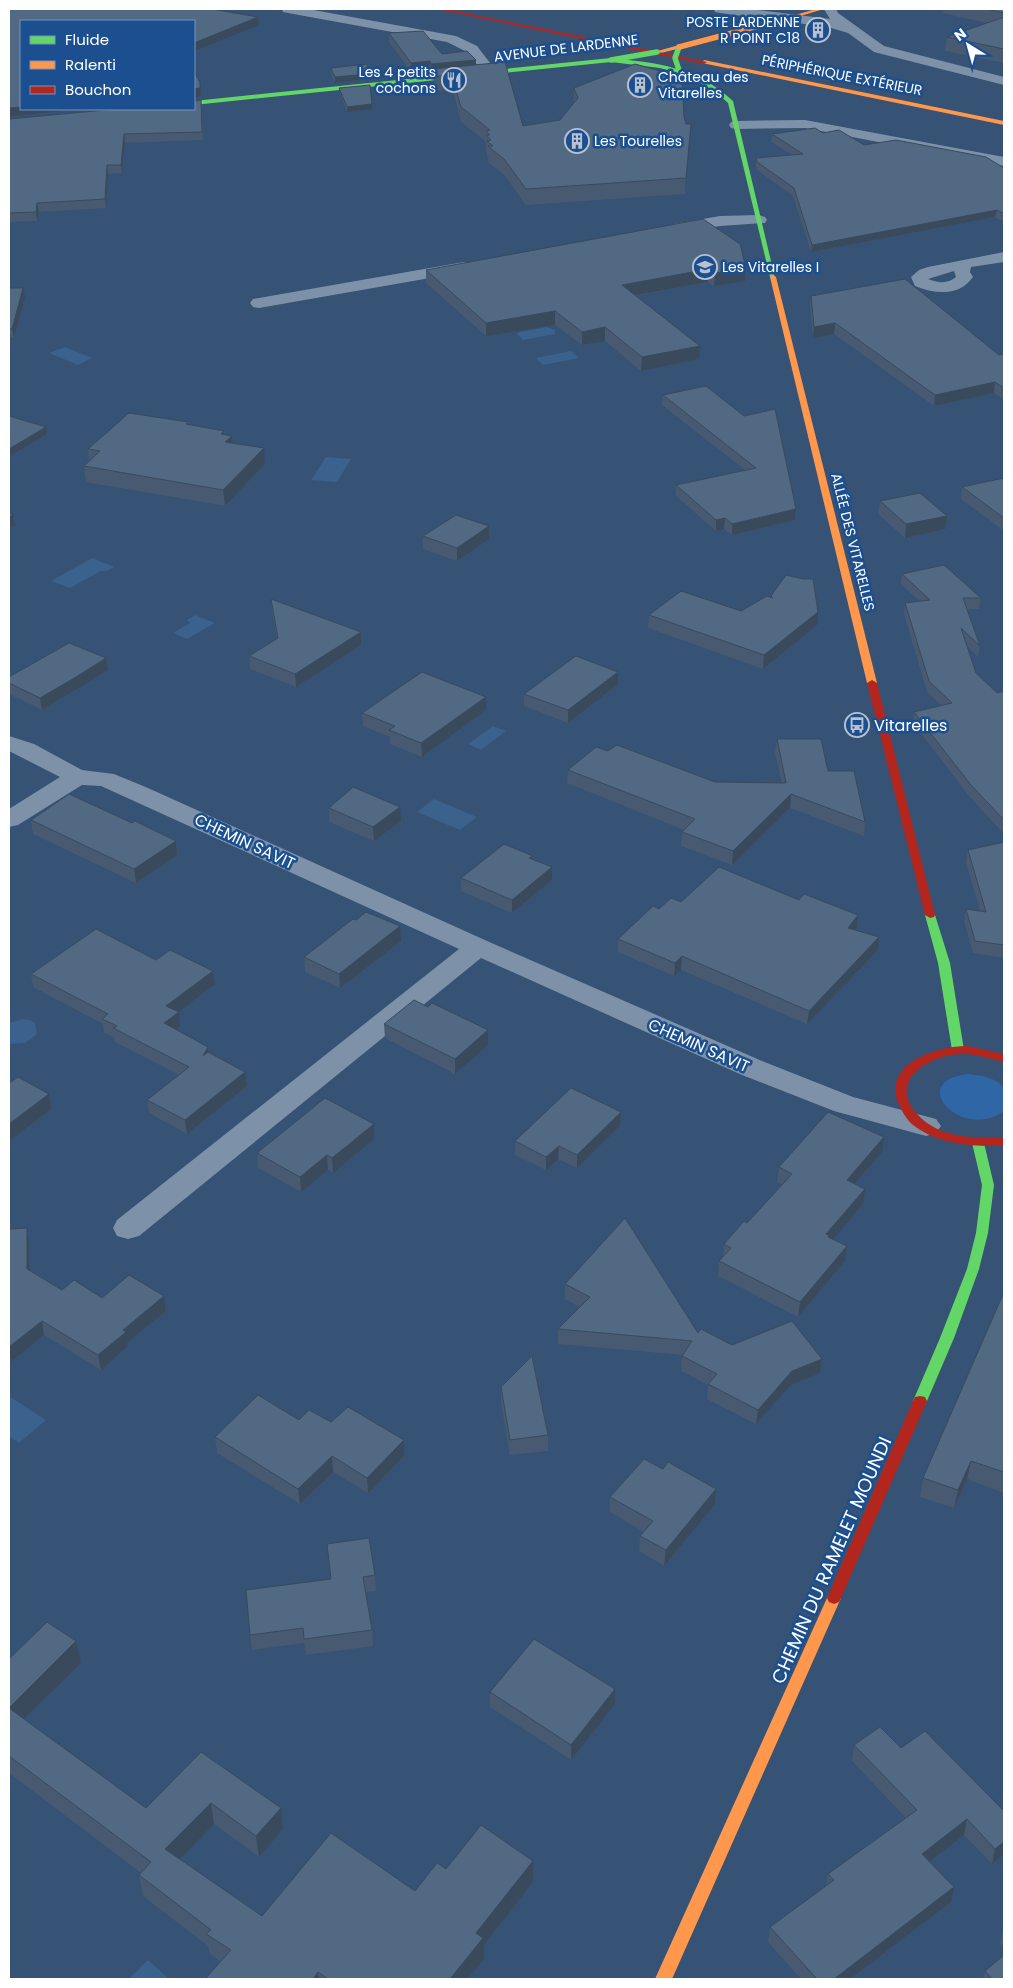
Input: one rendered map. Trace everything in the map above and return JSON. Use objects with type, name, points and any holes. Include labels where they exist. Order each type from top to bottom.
[{"type":"main road","name":"PÉRIPHÉRIQUE EXTÉRIEUR","points":[[439,9],[1004,123]]},
{"type":"main road","name":"AVENUE DE LARDENNE","points":[[195,103],[611,60],[657,52],[676,42],[770,23],[812,12]]},
{"type":"main road","points":[[679,70],[674,56],[676,42],[720,48]]},
{"type":"main road","points":[[657,52],[650,54],[650,58],[664,65]]},
{"type":"main road","name":"ALLÉE DES VITARELLES","points":[[611,60],[664,65],[679,70],[712,84],[723,92],[731,102],[914,856],[944,963],[958,1050]]},
{"type":"main road","points":[[1004,1058],[974,1050],[958,1050],[930,1056],[910,1070],[904,1079],[902,1098],[905,1107],[926,1126],[950,1138],[978,1144],[1004,1141]]},
{"type":"main road","name":"CHEMIN DU RAMELET MOUNDI","points":[[663,1979],[855,1552],[947,1338],[973,1269],[982,1233],[988,1185],[978,1144]]},
{"type":"street","points":[[288,9],[451,39],[472,49],[490,72]]},
{"type":"street","points":[[720,9],[812,12],[849,25],[852,30],[869,44],[879,48],[1004,81]]},
{"type":"street","points":[[812,12],[830,23],[852,30]]},
{"type":"street","points":[[736,125],[805,124],[1004,162]]},
{"type":"street","points":[[654,233],[720,221],[759,220]]},
{"type":"street","points":[[963,265],[1004,257]]},
{"type":"street","points":[[259,303],[482,263]]},
{"type":"street","name":"CHEMIN SAVIT","points":[[9,743],[26,749],[77,777],[105,779],[139,793],[478,947],[805,1090],[844,1104],[926,1126]]},
{"type":"street","points":[[9,820],[77,777]]},
{"type":"street","points":[[128,1228],[478,947]]},
{"type":"shaded area","points":[[547,327],[555,330],[555,334],[523,340],[516,333]]},
{"type":"shaded area","points":[[65,347],[92,358],[78,365],[49,353]]},
{"type":"shaded area","points":[[571,351],[579,358],[543,365],[536,358]]},
{"type":"shaded area","points":[[326,457],[351,459],[337,482],[311,480]]},
{"type":"shaded area","points":[[92,558],[114,567],[107,571],[101,571],[70,588],[51,581]]},
{"type":"shaded area","points":[[195,615],[215,623],[187,639],[173,633],[190,623],[187,620]]},
{"type":"shaded area","points":[[493,726],[506,731],[481,750],[468,744]]},
{"type":"shaded area","points":[[434,799],[477,817],[460,830],[417,812]]},
{"type":"shaded area","points":[[23,1019],[35,1023],[37,1034],[25,1043],[9,1044],[9,1023]]},
{"type":"shaded area","points":[[968,1074],[989,1078],[1002,1086],[1005,1095],[1004,1111],[988,1119],[972,1119],[958,1115],[947,1107],[941,1097],[941,1087],[950,1079]]},
{"type":"shaded area","points":[[9,1396],[46,1420],[19,1443],[9,1436]]},
{"type":"shaded area","points":[[148,1960],[168,1978],[129,1979]]},
{"type":"building","points":[[9,9],[212,9],[258,17],[195,43],[195,20],[20,20],[20,107],[9,108]]},
{"type":"building","points":[[986,9],[1004,9],[1004,13]]},
{"type":"building","points":[[1004,17],[1004,49],[947,37]]},
{"type":"building","points":[[423,31],[442,54],[467,51],[476,60],[431,64],[430,61],[411,63],[389,33]]},
{"type":"building","points":[[505,62],[523,126],[560,120],[578,98],[574,88],[635,64],[682,77],[684,117],[686,124],[691,124],[686,178],[526,189],[504,159],[488,146],[493,146],[487,141],[491,140],[486,135],[490,135],[486,131],[490,130],[461,107],[452,76],[435,76],[433,69]]},
{"type":"building","points":[[367,64],[368,74],[335,77],[331,68]]},
{"type":"building","points":[[195,74],[200,82],[200,88],[195,89]]},
{"type":"building","points":[[370,85],[372,104],[347,107],[339,88]]},
{"type":"building","points":[[201,100],[202,132],[124,134],[121,165],[107,165],[105,199],[37,203],[36,212],[9,213],[9,119],[105,110],[195,110],[195,101]]},
{"type":"building","points":[[815,128],[823,133],[839,130],[864,145],[896,140],[986,157],[1004,168],[1004,214],[997,210],[812,245],[794,188],[757,162],[756,158],[803,154],[772,134]]},
{"type":"building","points":[[703,219],[740,244],[746,268],[715,273],[709,269],[622,285],[700,346],[642,357],[605,327],[582,332],[555,311],[486,323],[426,270]]},
{"type":"building","points":[[905,279],[999,355],[1004,354],[1004,388],[995,382],[935,395],[835,323],[814,327],[811,296]]},
{"type":"building","points":[[9,288],[23,288],[12,329],[9,328]]},
{"type":"building","points":[[706,386],[744,416],[775,409],[796,509],[732,524],[725,518],[716,520],[676,485],[756,468],[663,395]]},
{"type":"building","points":[[129,413],[188,422],[186,424],[224,431],[221,434],[232,436],[225,442],[264,448],[223,490],[84,466],[100,451],[88,449]]},
{"type":"building","points":[[9,416],[46,427],[9,449]]},
{"type":"building","points":[[1004,478],[1004,518],[962,487]]},
{"type":"building","points":[[920,493],[947,516],[906,524],[880,501]]},
{"type":"building","points":[[456,515],[489,526],[457,548],[423,536]]},
{"type":"building","points":[[944,565],[981,598],[963,598],[980,646],[961,628],[976,673],[997,693],[1004,691],[1004,820],[971,785],[914,712],[952,703],[929,681],[905,603],[930,600],[902,574]]},
{"type":"building","points":[[786,575],[813,579],[818,612],[764,655],[649,615],[681,591],[741,611],[767,596],[773,598],[771,596]]},
{"type":"building","points":[[271,599],[361,632],[295,674],[249,656],[278,638]]},
{"type":"building","points":[[69,643],[106,658],[40,698],[9,683],[9,677]]},
{"type":"building","points":[[576,656],[618,672],[568,710],[524,694]]},
{"type":"building","points":[[422,672],[486,697],[421,743],[389,730],[395,726],[362,713]]},
{"type":"building","points":[[777,739],[821,739],[828,771],[854,771],[865,822],[791,794],[733,851],[682,832],[695,819],[568,770],[596,747],[608,751],[617,745],[715,782],[786,783]]},
{"type":"building","points":[[353,787],[400,807],[373,827],[329,808]]},
{"type":"building","points":[[69,794],[132,823],[135,821],[176,841],[134,869],[31,820]]},
{"type":"building","points":[[1004,842],[1004,945],[975,941],[966,909],[986,912],[968,850]]},
{"type":"building","points":[[504,844],[533,856],[529,858],[552,867],[512,900],[461,878]]},
{"type":"building","points":[[719,867],[799,900],[804,894],[858,915],[848,928],[879,937],[809,1011],[682,956],[675,963],[618,939],[653,906],[659,909],[671,898],[681,902]]},
{"type":"building","points":[[366,912],[400,926],[339,974],[304,957],[353,919],[356,920]]},
{"type":"building","points":[[96,929],[156,960],[170,950],[213,971],[166,1006],[179,1012],[164,1023],[208,1047],[203,1056],[208,1052],[245,1072],[185,1120],[147,1100],[189,1067],[113,1028],[117,1026],[102,1019],[108,1014],[31,974]]},
{"type":"building","points":[[414,1000],[428,1007],[432,1003],[488,1030],[455,1059],[384,1024]]},
{"type":"building","points":[[18,1077],[49,1094],[9,1124],[9,1083]]},
{"type":"building","points":[[571,1088],[621,1112],[577,1155],[559,1146],[546,1157],[515,1141]]},
{"type":"building","points":[[325,1098],[374,1124],[332,1158],[327,1155],[300,1177],[257,1153]]},
{"type":"building","points":[[828,1112],[884,1137],[847,1180],[865,1189],[826,1234],[829,1235],[828,1237],[847,1246],[800,1302],[719,1261],[731,1248],[724,1244],[744,1221],[747,1223],[792,1174],[779,1167]]},
{"type":"building","points":[[625,1218],[698,1333],[701,1329],[732,1345],[792,1321],[822,1359],[792,1371],[758,1410],[708,1384],[717,1374],[682,1356],[692,1341],[558,1329],[590,1297],[565,1284]]},
{"type":"building","points":[[27,1228],[27,1269],[62,1290],[74,1280],[102,1298],[129,1275],[164,1296],[123,1330],[126,1332],[98,1355],[42,1321],[9,1347],[9,1229]]},
{"type":"building","points":[[1004,1292],[1004,1472],[971,1461],[958,1490],[923,1478]]},
{"type":"building","points":[[532,1356],[548,1435],[510,1440],[501,1387]]},
{"type":"building","points":[[258,1395],[299,1420],[309,1410],[331,1422],[348,1407],[404,1440],[367,1478],[332,1456],[298,1489],[215,1437]]},
{"type":"building","points":[[644,1459],[663,1469],[668,1462],[716,1489],[666,1550],[640,1536],[653,1521],[610,1497]]},
{"type":"building","points":[[369,1538],[375,1575],[363,1577],[372,1630],[304,1639],[303,1628],[250,1635],[246,1590],[331,1579],[327,1544]]},
{"type":"building","points":[[47,1622],[76,1641],[9,1708],[9,1659]]},
{"type":"building","points":[[534,1639],[615,1689],[571,1745],[490,1692]]},
{"type":"building","points":[[9,1708],[146,1808],[201,1752],[281,1808],[256,1836],[211,1803],[165,1849],[262,1916],[331,1833],[415,1891],[437,1863],[446,1869],[481,1825],[533,1861],[476,1933],[483,1938],[450,1979],[328,1979],[318,1972],[313,1979],[205,1979],[231,1950],[206,1934],[211,1930],[139,1875],[151,1862],[9,1756]]},
{"type":"building","points":[[880,1727],[901,1748],[925,1731],[1004,1811],[1004,1842],[995,1849],[967,1819],[922,1854],[954,1887],[834,1979],[817,1979],[770,1927],[834,1880],[828,1874],[917,1810],[854,1745]]},
{"type":"building","points":[[1004,1955],[1004,1979],[992,1979],[985,1971]]},
{"type":"traffic: fast","points":[[679,47],[675,58],[679,70]]},
{"type":"traffic: fast","points":[[611,60],[657,52]]},
{"type":"traffic: fast","points":[[611,60],[644,63],[676,69],[704,81],[731,102],[773,277]]},
{"type":"traffic: fast","points":[[195,103],[611,60]]},
{"type":"traffic: fast","points":[[930,915],[944,963],[958,1050]]},
{"type":"traffic: fast","points":[[920,1401],[947,1338],[973,1269],[982,1233],[988,1185],[978,1143]]},
{"type":"traffic: slow","points":[[770,23],[821,9]]},
{"type":"traffic: slow","points":[[679,47],[770,23]]},
{"type":"traffic: slow","points":[[657,52],[679,47]]},
{"type":"traffic: slow","points":[[704,62],[1004,123]]},
{"type":"traffic: slow","points":[[773,277],[872,683]]},
{"type":"traffic: slow","points":[[663,1979],[834,1598]]},
{"type":"traffic: jam","points":[[439,9],[704,62]]},
{"type":"traffic: jam","points":[[872,683],[930,915]]},
{"type":"traffic: jam","points":[[1004,1058],[984,1052],[968,1050],[952,1051],[930,1056],[911,1068],[902,1086],[902,1098],[907,1111],[930,1130],[960,1140],[976,1142],[1004,1141]]},
{"type":"traffic: jam","points":[[834,1598],[920,1401]]},
{"type":"place","name":"POSTE LARDENNE R POINT C18","points":[[818,30]]},
{"type":"place","name":"Les 4 petits cochons","points":[[454,80]]},
{"type":"place","name":"Château des Vitarelles","points":[[640,85]]},
{"type":"place","name":"Les Tourelles","points":[[577,141]]},
{"type":"place","name":"Les Vitarelles I","points":[[705,267]]},
{"type":"place","name":"Vitarelles","points":[[857,725]]}]
